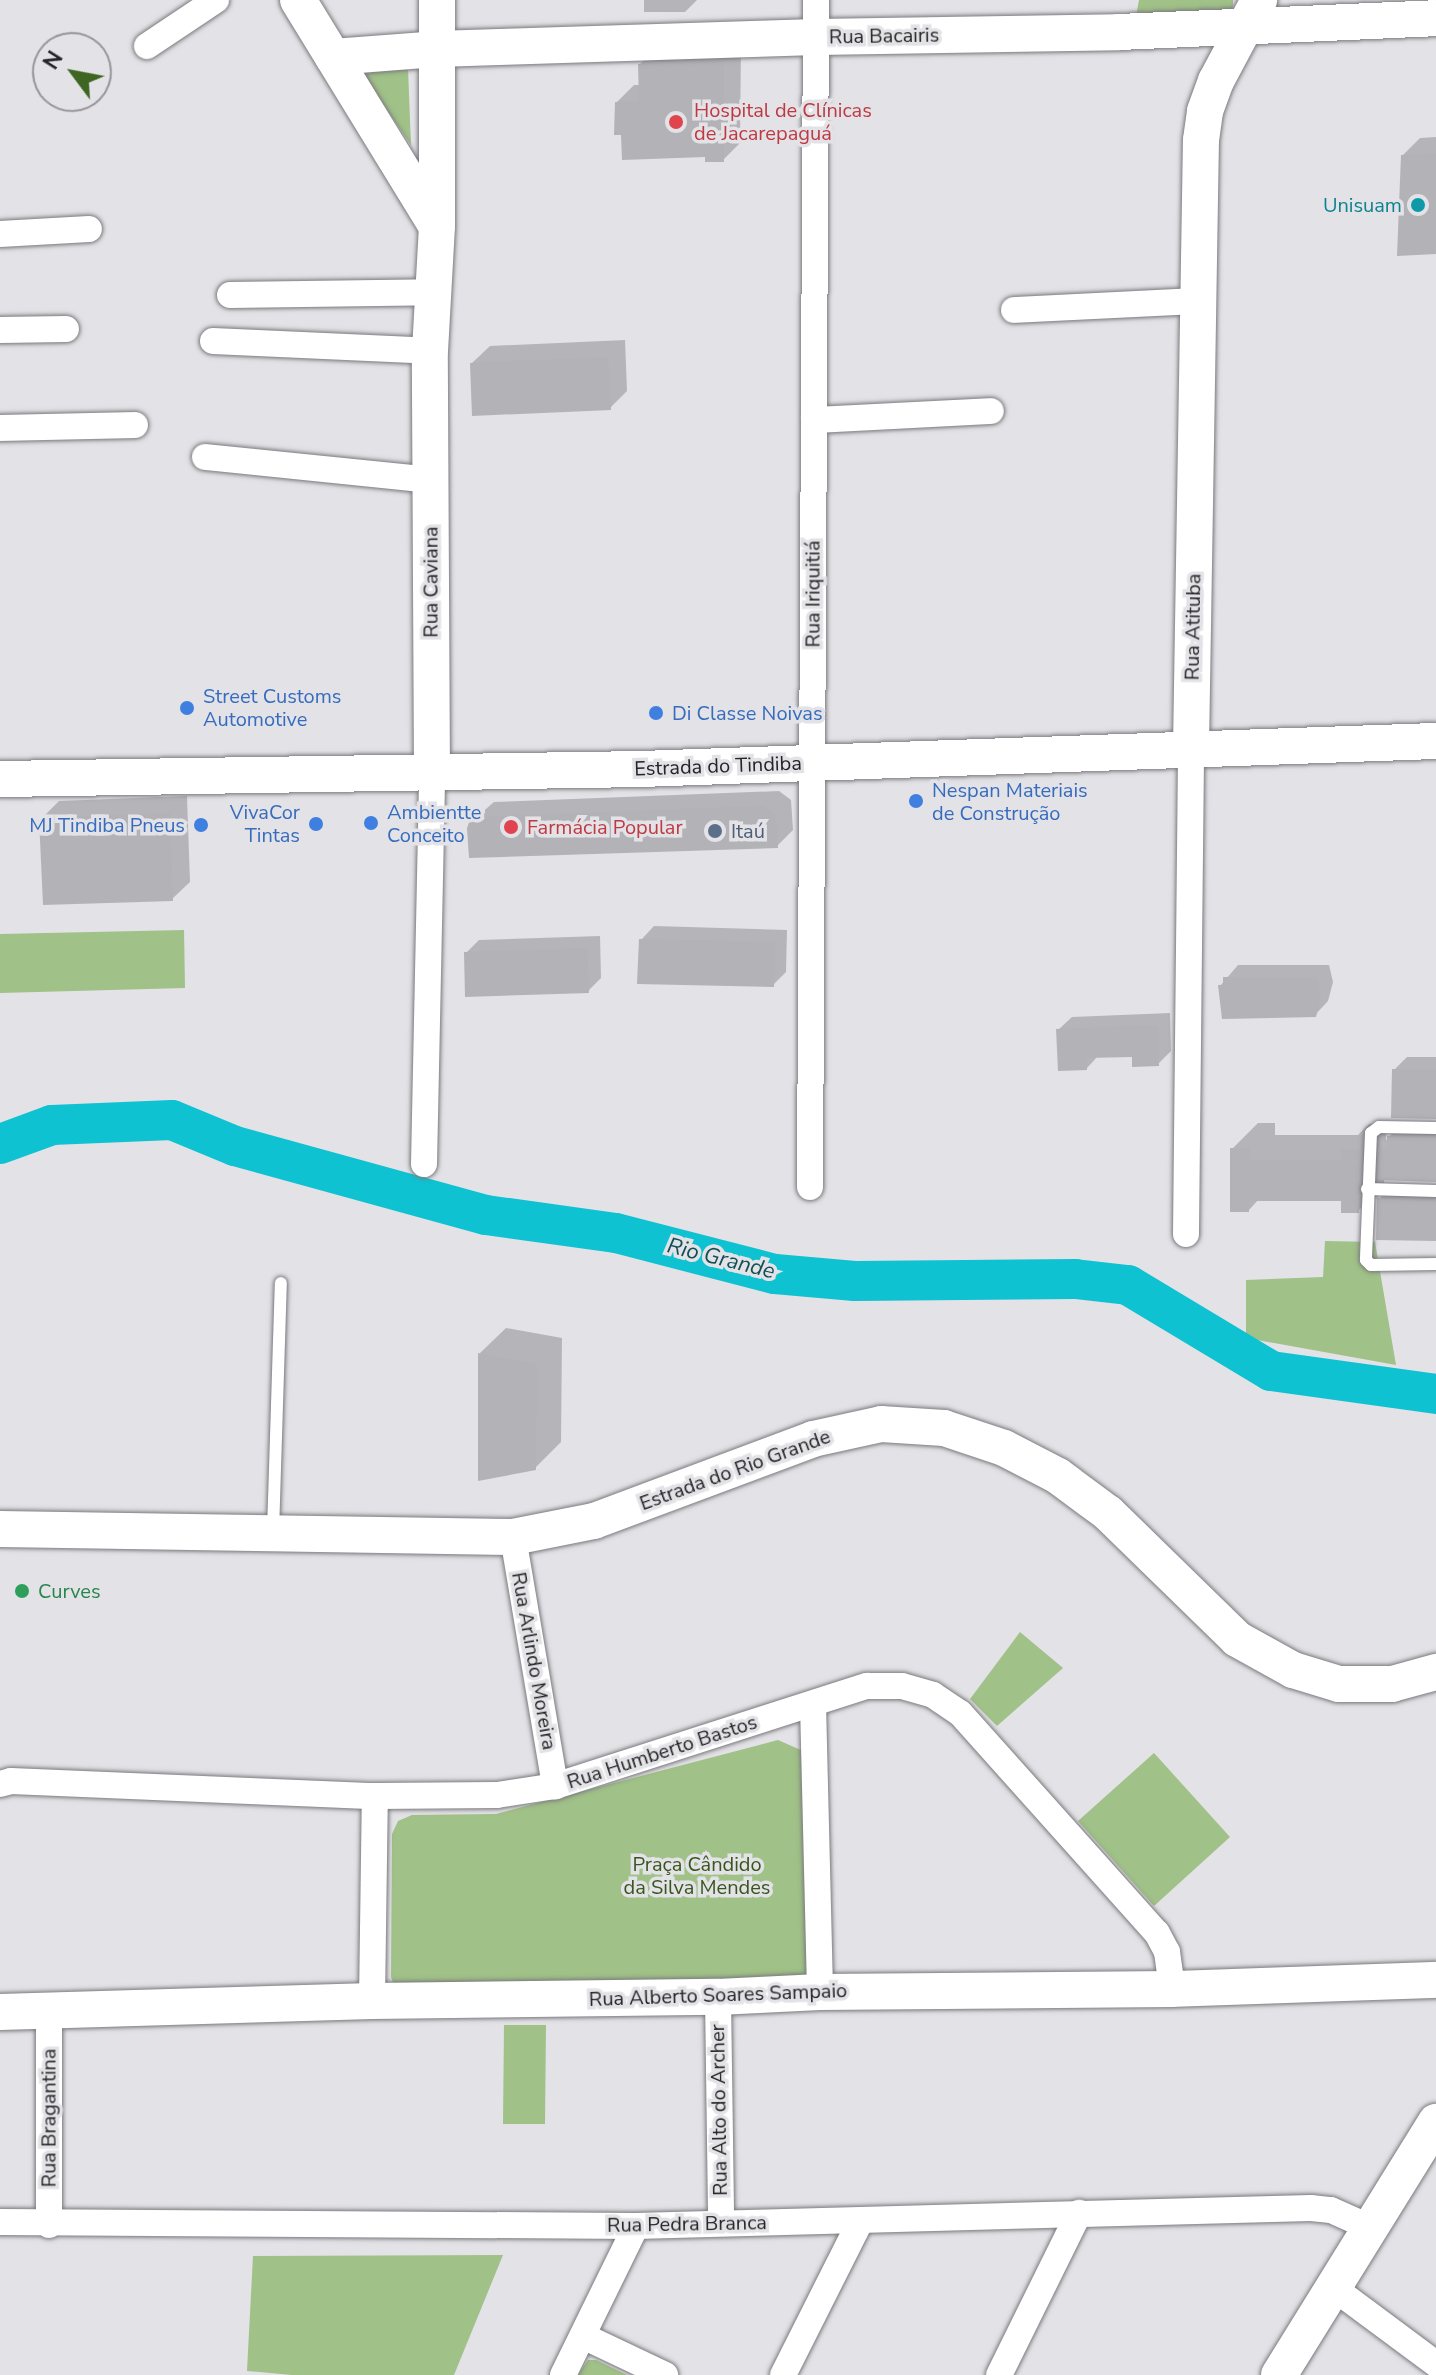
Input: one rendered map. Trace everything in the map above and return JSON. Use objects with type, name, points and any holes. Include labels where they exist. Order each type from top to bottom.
[{"type":"street","points":[[147,46],[216,0]]},
{"type":"street","points":[[298,0],[437,226]]},
{"type":"street","name":"Rua Caviana","points":[[424,1164],[432,774],[430,351],[437,226],[437,0]]},
{"type":"street","name":"Rua Iriquitiá","points":[[810,1187],[816,0]]},
{"type":"street","name":"Rua Bacairis","points":[[333,57],[436,49],[816,37],[1251,14],[1436,18]]},
{"type":"street","name":"Rua Atituba","points":[[1186,1234],[1191,747],[1205,111],[1251,14]]},
{"type":"street","points":[[0,234],[89,229]]},
{"type":"street","points":[[230,295],[433,292]]},
{"type":"street","points":[[1014,310],[1199,301]]},
{"type":"street","points":[[0,330],[66,329]]},
{"type":"street","points":[[213,341],[430,351]]},
{"type":"street","points":[[814,420],[991,411]]},
{"type":"street","points":[[0,428],[135,425]]},
{"type":"street","points":[[205,457],[431,480]]},
{"type":"street","name":"Estrada do Tindiba","points":[[0,779],[432,774],[1436,741]]},
{"type":"street","name":"Estrada do Rio Grande","points":[[0,1529],[513,1537],[594,1521],[813,1439],[881,1424],[944,1428],[1004,1448],[1058,1476],[1108,1513],[1237,1639],[1293,1670],[1339,1684],[1392,1684],[1436,1672]]},
{"type":"street","name":"Rua Arlindo Moreira","points":[[513,1537],[555,1786]]},
{"type":"street","name":"Rua Humberto Bastos","points":[[0,1784],[11,1781],[375,1796],[497,1795],[555,1786],[867,1686],[902,1686],[933,1695],[960,1713],[1157,1933],[1167,1952],[1172,1989]]},
{"type":"street","points":[[813,1704],[820,1992]]},
{"type":"street","points":[[372,2001],[375,1796]]},
{"type":"street","name":"Rua Alberto Soares Sampaio","points":[[0,2012],[372,2001],[718,1997],[820,1992],[1172,1989],[1436,1980]]},
{"type":"street","name":"Rua Alto do Archer","points":[[718,1997],[721,2223]]},
{"type":"street","name":"Rua Bragantina","points":[[49,2011],[49,2225]]},
{"type":"street","points":[[1279,2375],[1331,2286],[1436,2122]]},
{"type":"street","points":[[1373,2220],[1436,2162]]},
{"type":"street","name":"Rua Pedra Branca","points":[[0,2222],[49,2225],[636,2226],[1311,2208],[1373,2220]]},
{"type":"street","points":[[999,2375],[1079,2213]]},
{"type":"street","points":[[783,2375],[860,2222]]},
{"type":"street","points":[[563,2375],[636,2226]]},
{"type":"street","points":[[1331,2286],[1436,2364]]},
{"type":"street","points":[[583,2336],[665,2375]]},
{"type":"lane","points":[[1436,1128],[1374,1129],[1367,1189],[1368,1262],[1436,1264]]},
{"type":"lane","points":[[1367,1189],[1436,1191]]},
{"type":"lane","points":[[273,1534],[281,1283]]},
{"type":"green space","points":[[1139,0],[1233,0],[1233,5],[1231,12],[1136,16]]},
{"type":"green space","points":[[408,69],[411,145],[360,71]]},
{"type":"green space","points":[[184,930],[185,988],[0,993],[0,934]]},
{"type":"green space","points":[[1325,1241],[1375,1242],[1396,1365],[1246,1338],[1246,1280],[1323,1277]]},
{"type":"green space","points":[[1020,1632],[1063,1668],[997,1726],[970,1699]]},
{"type":"green space","name":"Praça Cândido da Silva Mendes","points":[[778,1740],[803,1751],[812,1965],[805,1978],[395,1988],[391,1977],[392,1834],[398,1821],[412,1815],[496,1814]]},
{"type":"green space","points":[[1154,1753],[1230,1837],[1154,1906],[1078,1821]]},
{"type":"green space","points":[[504,2025],[546,2025],[545,2124],[503,2124]]},
{"type":"green space","points":[[503,2255],[454,2375],[292,2375],[247,2371],[253,2256]]},
{"type":"green space","points":[[588,2360],[596,2360],[627,2375],[578,2375]]},
{"type":"building","points":[[724,61],[724,162],[705,162],[705,157],[622,160],[621,135],[614,135],[615,102],[639,101],[638,64]]},
{"type":"building","name":"Unisuam","points":[[1436,154],[1436,254],[1397,256],[1401,155]]},
{"type":"building","points":[[608,357],[611,410],[472,416],[470,363]]},
{"type":"building","points":[[762,806],[776,815],[778,848],[469,858],[467,828],[470,820],[477,817]]},
{"type":"building","points":[[170,813],[173,901],[43,905],[39,818]]},
{"type":"building","points":[[639,939],[775,942],[774,987],[637,984]]},
{"type":"building","points":[[587,948],[589,993],[465,997],[464,952]]},
{"type":"building","points":[[1223,977],[1316,977],[1321,997],[1316,1017],[1222,1019],[1218,985],[1223,985]]},
{"type":"building","points":[[1158,1025],[1159,1066],[1132,1067],[1132,1057],[1087,1058],[1087,1070],[1058,1071],[1056,1029]]},
{"type":"building","points":[[1392,1069],[1436,1069],[1436,1119],[1391,1118]]},
{"type":"building","points":[[1387,1136],[1436,1137],[1436,1182],[1378,1180],[1379,1149],[1387,1149]]},
{"type":"building","points":[[1230,1148],[1250,1148],[1250,1160],[1341,1160],[1341,1149],[1361,1149],[1359,1213],[1341,1213],[1341,1201],[1249,1201],[1249,1212],[1230,1212]]},
{"type":"building","points":[[1377,1198],[1436,1200],[1436,1241],[1376,1240]]},
{"type":"building","points":[[478,1353],[537,1364],[536,1470],[478,1481]]},
{"type":"waterway","name":"Rio Grande","points":[[0,1144],[52,1125],[172,1120],[235,1146],[486,1215],[616,1233],[775,1274],[855,1281],[1075,1279],[1128,1285],[1271,1371],[1436,1394]]},
{"type":"place","name":"Hospital de Clínicas de Jacarepaguá","points":[[676,122]]},
{"type":"place","name":"Unisuam","points":[[1418,205]]},
{"type":"place","name":"Street Customs Automotive","points":[[187,708]]},
{"type":"place","name":"Di Classe Noivas","points":[[656,713]]},
{"type":"place","name":"Nespan Materiais de Construção","points":[[916,801]]},
{"type":"place","name":"Ambientte Conceito","points":[[371,823]]},
{"type":"place","name":"VivaCor Tintas","points":[[316,824]]},
{"type":"place","name":"MJ Tindiba Pneus","points":[[201,825]]},
{"type":"place","name":"Farmácia Popular","points":[[511,827]]},
{"type":"place","name":"Itaú","points":[[715,831]]},
{"type":"place","name":"Curves","points":[[22,1591]]}]
